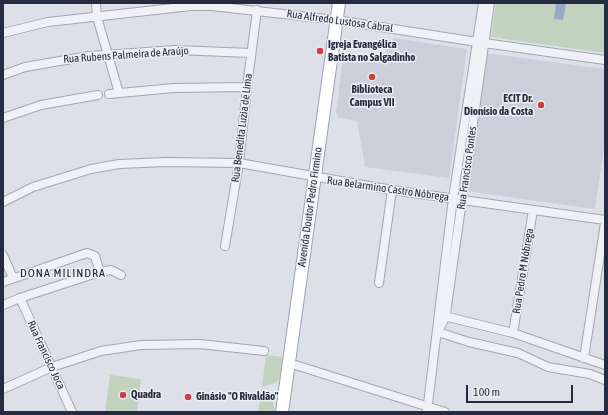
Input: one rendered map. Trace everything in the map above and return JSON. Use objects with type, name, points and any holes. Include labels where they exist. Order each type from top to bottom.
[{"type":"main road","name":"Avenida Doutor Pedro Firmino","points":[[282,412],[339,3]]},
{"type":"street","points":[[96,3],[97,17],[119,94]]},
{"type":"street","name":"Rua Francisco Pontes","points":[[427,409],[438,332],[462,200],[480,43],[483,3]]},
{"type":"street","name":"Rua Francisco Pontes","points":[[442,315],[453,198],[480,43],[490,3]]},
{"type":"street","name":"Rua Alfredo Lustosa Cabral","points":[[3,33],[34,25],[192,5],[257,10],[336,20],[480,43],[605,60]]},
{"type":"street","name":"Rua Benedita Luzia de Lima","points":[[225,246],[239,162],[246,87],[257,10]]},
{"type":"street","name":"Rua Rubens Palmeira de Araújo","points":[[3,75],[25,67],[44,63],[107,54],[176,50],[251,53]]},
{"type":"street","points":[[109,94],[174,88],[246,87]]},
{"type":"street","points":[[3,118],[41,105],[98,96]]},
{"type":"street","name":"Rua Belarmino Castro Nóbrega","points":[[3,202],[39,185],[91,169],[119,164],[239,162],[314,177],[392,190],[605,221]]},
{"type":"street","points":[[379,283],[392,190]]},
{"type":"street","name":"Rua Pedro M Nóbrega","points":[[513,333],[533,210]]},
{"type":"street","points":[[584,358],[605,221]]},
{"type":"street","points":[[3,282],[86,253],[95,256],[100,272]]},
{"type":"street","points":[[3,255],[13,278]]},
{"type":"street","points":[[3,305],[100,272],[111,270],[121,275]]},
{"type":"street","name":"Rua Francisco Joca","points":[[20,298],[72,412]]},
{"type":"street","points":[[442,315],[513,333],[605,365]]},
{"type":"street","points":[[438,332],[469,342],[518,353],[548,366],[590,374],[605,380]]},
{"type":"street","points":[[3,389],[52,367],[101,351],[141,345],[200,344],[264,351]]},
{"type":"street","points":[[289,363],[427,409],[445,412]]},
{"type":"shaded area","points":[[393,38],[467,49],[449,178],[365,167],[357,121],[339,118],[336,112],[343,59],[385,64],[387,46],[392,42]]},
{"type":"shaded area","name":"ECIT Dr. Dionísio da Costa","points":[[485,53],[605,69],[605,140],[595,209],[465,191]]},
{"type":"green space","points":[[496,3],[605,3],[605,53],[491,37]]},
{"type":"green space","points":[[266,355],[282,357],[281,373],[279,379],[275,383],[262,387]]},
{"type":"green space","name":"Quadra","points":[[110,375],[141,379],[137,412],[105,412]]},
{"type":"green space","points":[[261,393],[273,402],[275,412],[258,412]]},
{"type":"water","points":[[556,3],[566,3],[563,20],[554,19]]},
{"type":"place","name":"Igreja Evangélica Batista no Salgadinho","points":[[320,51]]},
{"type":"place","name":"Biblioteca Campus VII","points":[[372,77]]},
{"type":"place","name":"ECIT Dr. Dionísio da Costa","points":[[541,105]]},
{"type":"place","name":"Quadra","points":[[123,395]]},
{"type":"place","name":"Ginásio \"O Rivaldão\"","points":[[188,397]]},
{"type":"district","name":"DONA MILINDRA","points":[[63,273]]}]
